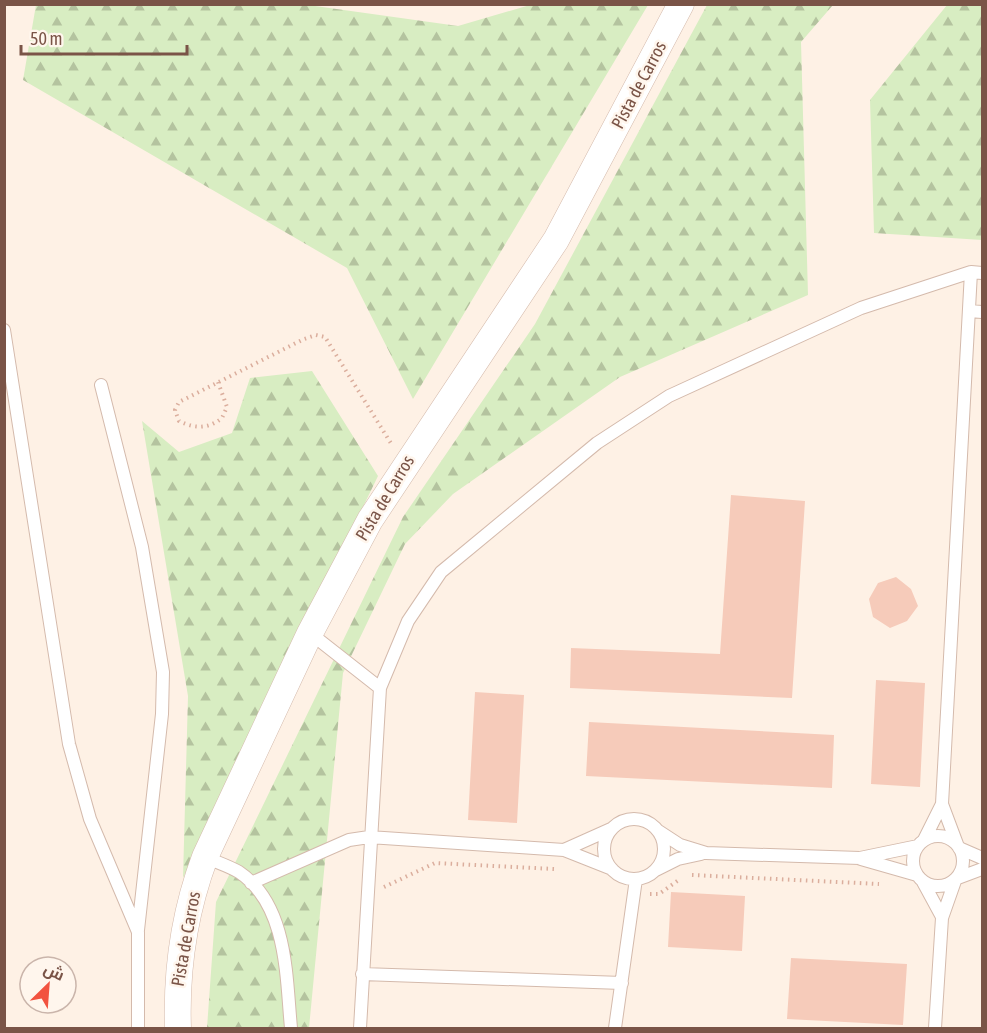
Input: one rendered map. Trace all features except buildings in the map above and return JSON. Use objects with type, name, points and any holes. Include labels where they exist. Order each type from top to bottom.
[{"type":"street","name":"Pista de Carros","points":[[178,1029],[176,992],[185,921],[205,857],[310,633],[370,520],[556,240],[681,4]]},
{"type":"lane","points":[[360,1029],[369,837],[380,688],[408,621],[441,572],[621,425],[669,396],[861,308],[977,273],[969,311],[942,804],[964,860],[942,918],[935,1029]]},
{"type":"lane","points":[[969,311],[982,312]]},
{"type":"lane","points":[[4,330],[69,744],[90,819],[138,932]]},
{"type":"lane","points":[[101,385],[142,547],[163,672],[162,714],[138,932],[138,1029]]},
{"type":"lane","points":[[310,633],[380,688]]},
{"type":"lane","points":[[942,804],[913,861],[920,879],[942,918]]},
{"type":"lane","points":[[564,850],[611,829],[619,823],[640,819],[680,845],[706,853]]},
{"type":"lane","points":[[611,829],[604,845],[607,862],[612,869]]},
{"type":"lane","points":[[652,873],[659,866],[664,848],[657,830]]},
{"type":"lane","points":[[251,883],[349,840],[369,837],[564,850],[612,869],[627,878],[636,879],[678,859],[706,853],[860,858],[921,843],[938,836],[982,858]]},
{"type":"lane","points":[[205,857],[239,873],[251,883],[265,901],[277,926],[283,956],[291,1029]]},
{"type":"lane","points":[[860,858],[937,887],[982,869]]},
{"type":"lane","points":[[615,1029],[636,879]]},
{"type":"lane","points":[[362,974],[622,983]]},
{"type":"path","points":[[218,382],[227,407],[222,418],[203,428],[190,427],[179,421],[175,410],[179,402],[218,382],[304,339],[316,335],[325,337],[387,439],[394,448],[411,456]]},
{"type":"green space","points":[[36,5],[308,5],[458,26],[530,5],[648,5],[413,399],[347,268],[23,80]]},
{"type":"green space","points":[[707,5],[833,5],[801,42],[808,295],[620,377],[453,494],[405,544],[343,673],[309,1028],[207,1028],[216,902],[403,517],[535,324]]},
{"type":"green space","points":[[947,5],[982,5],[982,240],[874,233],[870,100]]},
{"type":"green space","points":[[312,371],[378,476],[183,878],[188,696],[142,421],[179,452],[232,433],[250,378]]}]
